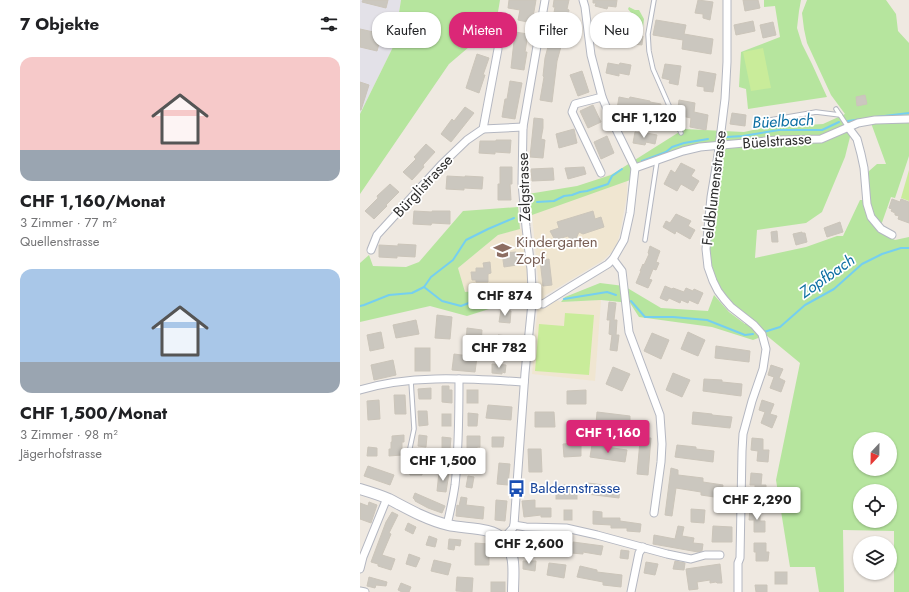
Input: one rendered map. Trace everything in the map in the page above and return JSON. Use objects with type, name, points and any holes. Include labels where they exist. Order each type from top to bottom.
[{"type":"street","name":"Zelgstrasse","points":[[514,525],[524,382],[532,303],[522,184],[523,127],[545,0]]},
{"type":"street","points":[[532,303],[543,304],[604,267],[613,259],[624,240],[630,213],[635,168],[612,122],[602,97],[590,55],[585,6],[583,0]]},
{"type":"street","name":"Feldblumenstrasse","points":[[727,0],[727,78],[718,155],[711,198],[706,258],[712,281],[731,307],[754,325],[762,334],[766,349],[764,369],[752,401],[743,434],[740,558],[738,563],[739,591]]},
{"type":"street","points":[[498,49],[483,129],[523,127]]},
{"type":"street","points":[[601,173],[572,112],[575,104],[602,97]]},
{"type":"street","name":"Büelstrasse","points":[[635,168],[683,151],[700,147],[777,140],[820,138],[858,123],[875,120],[909,119]]},
{"type":"street","points":[[848,127],[856,139],[861,154],[864,168],[867,204],[871,217],[881,230],[892,235]]},
{"type":"street","name":"Bürglistrasse","points":[[371,250],[377,235],[426,181],[467,140],[483,129]]},
{"type":"street","points":[[613,259],[622,271],[629,332],[660,415],[662,444],[661,462],[654,513]]},
{"type":"street","points":[[360,390],[368,387],[411,380],[459,379],[524,382]]},
{"type":"street","points":[[447,525],[455,484],[458,440],[459,379]]},
{"type":"street","points":[[360,489],[387,498],[421,516],[447,525],[496,533],[509,547],[513,557],[514,592]]},
{"type":"street","points":[[360,569],[363,557],[387,498]]},
{"type":"street","points":[[503,539],[514,525],[526,527],[566,528],[597,534],[667,554],[691,559],[705,555],[720,555]]},
{"type":"street","points":[[631,592],[643,546]]},
{"type":"street","points":[[360,591],[365,592]]},
{"type":"lane","points":[[654,0],[648,34],[649,51],[653,69],[681,133]]},
{"type":"lane","points":[[836,109],[848,127]]},
{"type":"lane","points":[[764,121],[816,112],[840,115]]},
{"type":"lane","points":[[645,240],[657,160]]},
{"type":"lane","points":[[410,448],[414,429],[411,380]]},
{"type":"shaded area","points":[[360,0],[401,0],[399,12],[372,12],[372,48],[393,48],[360,114]]},
{"type":"shaded area","points":[[627,168],[627,195],[620,233],[617,244],[612,252],[602,261],[544,296],[561,302],[601,300],[595,381],[532,374],[539,290],[531,204]]},
{"type":"shaded area","name":"Kindergarten Zopf","points":[[526,227],[532,289],[518,287],[465,292],[458,268],[498,235]]},
{"type":"green space","points":[[401,0],[500,0],[498,12],[449,12],[449,48],[468,48],[449,64],[360,194],[360,114],[393,48],[441,48],[441,12],[399,12]]},
{"type":"green space","points":[[764,0],[801,0],[797,28],[802,44],[827,97],[748,109],[746,89],[739,87],[741,52],[780,37],[775,6],[764,7]]},
{"type":"green space","points":[[807,0],[886,0],[896,14],[898,31],[909,43],[909,156],[895,198],[891,197],[879,231],[895,240],[909,237],[909,592],[894,592],[894,580],[897,580],[897,536],[894,536],[894,531],[843,530],[844,592],[819,592],[815,567],[790,567],[776,480],[800,363],[766,335],[753,340],[712,327],[639,317],[630,303],[601,300],[561,302],[565,297],[600,283],[624,286],[661,308],[708,311],[714,295],[729,312],[745,324],[751,319],[733,305],[723,293],[716,279],[710,259],[716,189],[725,142],[687,146],[635,168],[633,179],[532,215],[528,194],[577,186],[611,175],[684,129],[744,132],[762,128],[823,124],[845,114],[831,95],[807,43],[802,13]],"holes":[[[871,123],[886,164],[877,164],[869,171],[867,176],[869,200],[860,200],[843,236],[837,236],[806,247],[755,258],[757,230],[806,223],[822,212],[845,157],[852,129]]]},
{"type":"green space","points":[[629,7],[639,10],[640,12],[630,12],[628,9]]},
{"type":"green space","points":[[763,48],[771,88],[751,91],[743,52]]},
{"type":"green space","points":[[909,170],[909,201],[901,198]]},
{"type":"green space","points":[[518,207],[520,229],[498,235],[458,268],[465,292],[518,287],[508,303],[467,316],[430,306],[360,322],[360,263],[369,255],[373,266],[406,267],[419,262],[463,211]]},
{"type":"green space","points":[[565,313],[594,315],[589,375],[535,371],[539,324],[564,326]]},
{"type":"building","points":[[363,0],[388,0],[386,8],[362,2]]},
{"type":"building","points":[[509,0],[536,0],[534,12],[525,12],[525,22],[518,20],[520,10],[508,8]]},
{"type":"building","points":[[554,0],[569,0],[567,9],[569,10],[569,12],[554,12],[555,7],[553,7]]},
{"type":"building","points":[[593,0],[617,0],[616,7],[608,6],[607,9],[595,6],[596,3],[593,3]]},
{"type":"building","points":[[698,0],[713,2],[710,20],[703,18],[703,14],[695,13]]},
{"type":"building","points":[[743,0],[758,0],[760,8],[745,11]]},
{"type":"building","points":[[656,20],[686,25],[684,34],[713,39],[711,54],[682,49],[683,40],[653,35]]},
{"type":"building","points":[[753,21],[755,31],[736,35],[734,25]]},
{"type":"building","points":[[773,22],[776,35],[763,38],[760,25]]},
{"type":"building","points":[[360,29],[372,32],[372,48],[378,48],[377,51],[360,47]]},
{"type":"building","points":[[517,32],[525,34],[525,52],[527,52],[524,70],[511,68],[513,48],[517,48]]},
{"type":"building","points":[[548,48],[561,48],[557,61],[552,102],[540,100],[544,77],[545,58]]},
{"type":"building","points":[[477,54],[489,58],[479,93],[466,88]]},
{"type":"building","points":[[608,63],[631,65],[629,75],[619,73],[619,76],[606,73]]},
{"type":"building","points":[[665,64],[681,66],[678,85],[669,83],[670,80],[662,78]]},
{"type":"building","points":[[582,71],[589,92],[578,96],[570,75]]},
{"type":"building","points":[[699,71],[716,74],[713,92],[704,91],[704,87],[697,86]]},
{"type":"building","points":[[510,81],[522,83],[515,119],[502,117]]},
{"type":"building","points":[[360,82],[369,85],[361,110],[360,110]]},
{"type":"building","points":[[865,95],[867,104],[857,106],[856,97]]},
{"type":"building","points":[[619,97],[629,99],[630,97],[661,104],[659,113],[617,109]]},
{"type":"building","points":[[679,100],[695,103],[694,112],[708,115],[706,130],[690,127],[691,118],[677,115]]},
{"type":"building","points":[[593,105],[601,122],[588,128],[580,111]]},
{"type":"building","points":[[465,107],[474,113],[451,142],[441,134],[452,119],[454,121]]},
{"type":"building","points":[[732,113],[746,115],[745,126],[730,124]]},
{"type":"building","points":[[534,118],[543,119],[541,139],[545,140],[543,158],[530,157]]},
{"type":"building","points":[[574,129],[577,143],[559,148],[556,134]]},
{"type":"building","points":[[635,132],[657,135],[655,144],[646,142],[645,145],[633,143]]},
{"type":"building","points":[[607,136],[614,153],[601,159],[594,142]]},
{"type":"building","points":[[511,140],[510,153],[479,153],[480,141]]},
{"type":"building","points":[[426,144],[435,152],[412,180],[403,172],[416,159],[414,157]]},
{"type":"building","points":[[681,163],[695,170],[691,176],[699,181],[693,191],[681,184],[677,191],[664,184],[671,170],[675,173]]},
{"type":"building","points":[[500,167],[512,167],[512,184],[510,184],[511,200],[498,200]]},
{"type":"building","points":[[584,167],[586,174],[568,179],[565,168]]},
{"type":"building","points":[[553,168],[554,180],[532,181],[531,169]]},
{"type":"building","points":[[447,176],[483,177],[482,189],[446,189]]},
{"type":"building","points":[[390,184],[399,192],[374,219],[365,211],[378,198],[377,196]]},
{"type":"building","points":[[892,199],[900,202],[901,199],[909,202],[909,223],[898,219],[899,216],[895,215],[895,213],[891,211],[892,209],[889,208]]},
{"type":"building","points":[[414,211],[450,211],[450,224],[413,224]]},
{"type":"building","points":[[593,211],[595,219],[601,217],[604,227],[583,234],[579,232],[575,241],[570,239],[568,236],[555,240],[550,231],[559,228],[557,222]]},
{"type":"building","points":[[676,214],[691,221],[688,226],[695,230],[690,239],[676,231],[675,234],[663,227],[666,221],[670,223]]},
{"type":"building","points":[[840,222],[843,232],[827,237],[824,228]]},
{"type":"building","points":[[777,231],[778,242],[772,242],[771,232]]},
{"type":"building","points":[[802,232],[805,233],[807,242],[796,245],[793,234]]},
{"type":"building","points":[[398,244],[416,245],[415,257],[379,257],[379,245],[398,246]]},
{"type":"building","points":[[650,246],[660,251],[656,262],[659,263],[656,270],[653,269],[649,279],[652,280],[648,288],[636,283],[643,264],[644,265],[649,254]]},
{"type":"building","points":[[516,252],[517,265],[504,267],[502,253]]},
{"type":"building","name":"Kindergarten Zopf","points":[[549,259],[552,285],[543,286],[540,260]]},
{"type":"building","points":[[490,262],[491,273],[488,274],[488,282],[476,282],[476,280],[472,280],[471,272],[476,272],[476,268],[484,268],[483,263]]},
{"type":"building","points":[[665,286],[684,292],[686,288],[693,291],[694,289],[703,293],[698,304],[689,300],[688,303],[681,300],[680,303],[669,298],[667,301],[660,298]]},
{"type":"building","points":[[609,302],[616,303],[614,320],[617,320],[616,335],[619,335],[617,351],[610,350],[612,335],[609,334],[610,320],[607,320]]},
{"type":"building","points":[[501,310],[511,311],[510,323],[499,322]]},
{"type":"building","points":[[437,315],[452,317],[450,339],[435,338]]},
{"type":"building","points":[[416,320],[419,334],[396,338],[393,325]]},
{"type":"building","points":[[467,328],[482,330],[481,345],[466,344]]},
{"type":"building","points":[[381,332],[384,348],[370,351],[367,335]]},
{"type":"building","points":[[688,332],[705,340],[698,356],[681,349]]},
{"type":"building","points":[[652,333],[669,340],[661,359],[644,351]]},
{"type":"building","points":[[498,335],[508,336],[507,349],[496,348]]},
{"type":"building","points":[[716,346],[750,351],[749,362],[715,358]]},
{"type":"building","points":[[415,348],[430,348],[430,371],[415,371]]},
{"type":"building","points":[[454,354],[477,357],[475,372],[452,370]]},
{"type":"building","points":[[393,360],[396,375],[374,380],[371,365]]},
{"type":"building","points":[[492,364],[506,365],[505,373],[492,373]]},
{"type":"building","points":[[771,365],[783,369],[779,378],[785,381],[781,392],[770,388],[774,377],[768,375]]},
{"type":"building","points":[[613,367],[630,374],[622,391],[606,384]]},
{"type":"building","points":[[673,373],[690,380],[682,397],[666,390]]},
{"type":"building","points":[[704,379],[722,380],[722,382],[742,384],[741,396],[703,391]]},
{"type":"building","points":[[442,386],[449,386],[449,390],[452,390],[452,403],[442,402]]},
{"type":"building","points":[[431,388],[431,399],[419,399],[418,389]]},
{"type":"building","points":[[467,390],[478,390],[478,403],[467,403]]},
{"type":"building","points":[[586,390],[586,404],[567,404],[567,391]]},
{"type":"building","points":[[394,395],[405,395],[406,414],[395,414]]},
{"type":"building","points":[[379,400],[380,419],[368,420],[367,401]]},
{"type":"building","points":[[762,400],[774,404],[770,414],[777,416],[772,428],[761,423],[765,412],[759,410]]},
{"type":"building","points":[[488,405],[512,407],[511,420],[486,418]]},
{"type":"building","points":[[418,411],[427,411],[428,425],[419,426]]},
{"type":"building","points":[[535,412],[554,412],[555,427],[535,427]]},
{"type":"building","points":[[597,412],[630,416],[630,421],[649,423],[647,438],[651,438],[648,475],[637,474],[641,430],[596,424]]},
{"type":"building","points":[[693,412],[732,417],[730,428],[692,424]]},
{"type":"building","points":[[468,413],[478,414],[477,426],[468,426]]},
{"type":"building","points":[[442,414],[451,414],[451,426],[442,426]]},
{"type":"building","points":[[404,435],[404,442],[402,442],[402,455],[389,456],[392,436]]},
{"type":"building","points":[[419,435],[427,436],[426,447],[418,446]]},
{"type":"building","points":[[467,436],[480,436],[480,447],[477,447],[476,467],[465,466]]},
{"type":"building","points":[[442,437],[451,438],[450,449],[442,448]]},
{"type":"building","points":[[492,437],[504,437],[503,447],[492,447]]},
{"type":"building","points":[[752,438],[763,439],[763,450],[769,450],[768,462],[757,461],[758,451],[751,450]]},
{"type":"building","points":[[581,443],[581,456],[564,457],[563,444]]},
{"type":"building","points":[[592,445],[627,450],[625,462],[590,457]]},
{"type":"building","points":[[677,445],[714,451],[713,462],[675,457]]},
{"type":"building","points":[[368,447],[377,448],[377,456],[367,456]]},
{"type":"building","points":[[528,449],[541,449],[542,472],[529,472]]},
{"type":"building","points":[[425,456],[426,462],[424,462],[422,475],[410,475],[409,469],[412,469],[413,457]]},
{"type":"building","points":[[499,463],[510,464],[508,485],[497,484]]},
{"type":"building","points":[[368,466],[394,475],[390,485],[364,476]]},
{"type":"building","points":[[671,468],[678,470],[678,475],[703,478],[703,482],[723,485],[721,498],[701,495],[701,492],[676,488],[672,516],[665,515]]},
{"type":"building","points":[[439,472],[449,473],[446,492],[437,491]]},
{"type":"building","points":[[751,473],[762,474],[761,485],[766,485],[766,497],[755,496],[755,485],[750,485]]},
{"type":"building","points":[[468,476],[474,477],[472,488],[466,487]]},
{"type":"building","points":[[588,483],[620,487],[619,498],[587,494]]},
{"type":"building","points":[[556,485],[577,485],[577,499],[556,499]]},
{"type":"building","points":[[415,493],[445,506],[442,513],[415,501],[413,498]]},
{"type":"building","points":[[461,497],[467,498],[466,505],[484,507],[483,519],[456,516],[457,505],[459,506]]},
{"type":"building","points":[[496,500],[507,501],[505,521],[495,520]]},
{"type":"building","points":[[535,500],[535,508],[551,508],[551,517],[541,517],[541,515],[524,517],[522,501]]},
{"type":"building","points":[[369,502],[377,505],[371,523],[360,519],[360,503],[368,506]]},
{"type":"building","points":[[691,509],[705,510],[704,523],[691,522]]},
{"type":"building","points":[[750,509],[760,509],[760,521],[765,521],[765,532],[754,532],[754,520],[749,520]]},
{"type":"building","points":[[564,510],[572,510],[572,520],[564,520]]},
{"type":"building","points":[[593,511],[602,512],[602,518],[620,518],[620,521],[641,524],[640,532],[627,531],[627,528],[611,528],[611,525],[593,524]]},
{"type":"building","points":[[392,512],[398,515],[389,533],[391,534],[382,555],[395,559],[391,570],[371,562],[386,522]]},
{"type":"building","points":[[408,523],[416,527],[413,534],[405,530]]},
{"type":"building","points":[[678,526],[684,527],[682,536],[694,538],[693,543],[703,544],[702,551],[698,552],[653,544],[654,535],[675,539]]},
{"type":"building","points":[[713,526],[732,527],[732,542],[712,542]]},
{"type":"building","points":[[429,536],[437,539],[435,547],[426,545]]},
{"type":"building","points":[[553,536],[562,538],[559,551],[550,550]]},
{"type":"building","points":[[449,539],[461,540],[460,546],[455,545],[454,550],[448,549]]},
{"type":"building","points":[[529,539],[538,540],[537,549],[528,548]]},
{"type":"building","points":[[573,542],[603,546],[601,555],[583,552],[583,554],[571,553]]},
{"type":"building","points":[[475,543],[489,544],[489,565],[475,565]]},
{"type":"building","points":[[754,543],[766,543],[766,552],[769,552],[768,561],[756,561]]},
{"type":"building","points":[[621,550],[629,551],[628,559],[620,558]]},
{"type":"building","points":[[409,554],[420,558],[416,567],[406,564]]},
{"type":"building","points":[[434,560],[451,564],[448,575],[431,571]]},
{"type":"building","points":[[523,561],[536,561],[535,571],[523,569]]},
{"type":"building","points":[[675,561],[685,563],[684,570],[673,569]]},
{"type":"building","points":[[646,562],[658,564],[655,575],[644,573]]},
{"type":"building","points":[[549,563],[566,565],[564,578],[547,575]]},
{"type":"building","points":[[720,564],[722,583],[710,583],[710,580],[697,582],[698,589],[689,590],[686,569]]},
{"type":"building","points":[[580,566],[597,570],[597,572],[622,575],[621,587],[603,585],[603,582],[577,577]]},
{"type":"building","points":[[775,572],[787,572],[787,584],[775,584]]},
{"type":"building","points":[[369,577],[387,582],[386,586],[376,585],[375,588],[367,586]]},
{"type":"building","points":[[457,577],[473,578],[472,592],[456,591]]},
{"type":"building","points":[[491,582],[505,582],[505,592],[491,592]]},
{"type":"building","points":[[401,583],[411,587],[409,592],[402,592],[398,590]]},
{"type":"building","points":[[755,585],[767,585],[767,592],[756,592]]},
{"type":"waterway","name":"Büelbach","points":[[876,117],[909,113]]},
{"type":"waterway","name":"Büelbach","points":[[848,121],[862,119]]},
{"type":"waterway","name":"Büelbach","points":[[726,137],[743,136],[779,130],[822,130],[839,122]]},
{"type":"waterway","name":"Büelbach","points":[[642,161],[666,152],[672,147],[684,143],[708,139]]},
{"type":"waterway","name":"Büelbach","points":[[537,202],[554,201],[564,196],[587,191],[608,184],[612,176],[622,169]]},
{"type":"waterway","name":"Büelbach","points":[[424,287],[431,277],[453,260],[466,240],[514,218]]},
{"type":"waterway","name":"Zopfbach","points":[[764,332],[780,327],[805,305],[834,289],[862,264],[882,254],[901,248],[909,248]]},
{"type":"waterway","name":"Zopfbach","points":[[360,306],[389,295],[412,293],[424,287],[442,301],[461,306],[495,293],[517,293]]},
{"type":"waterway","name":"Zopfbach","points":[[564,299],[607,292],[616,295]]},
{"type":"waterway","name":"Zopfbach","points":[[631,301],[645,317],[673,317],[707,320],[745,335],[753,334]]},
{"type":"place","name":"Kindergarten Zopf","points":[[503,251]]},
{"type":"place","name":"Baldernstrasse","points":[[517,488]]}]
